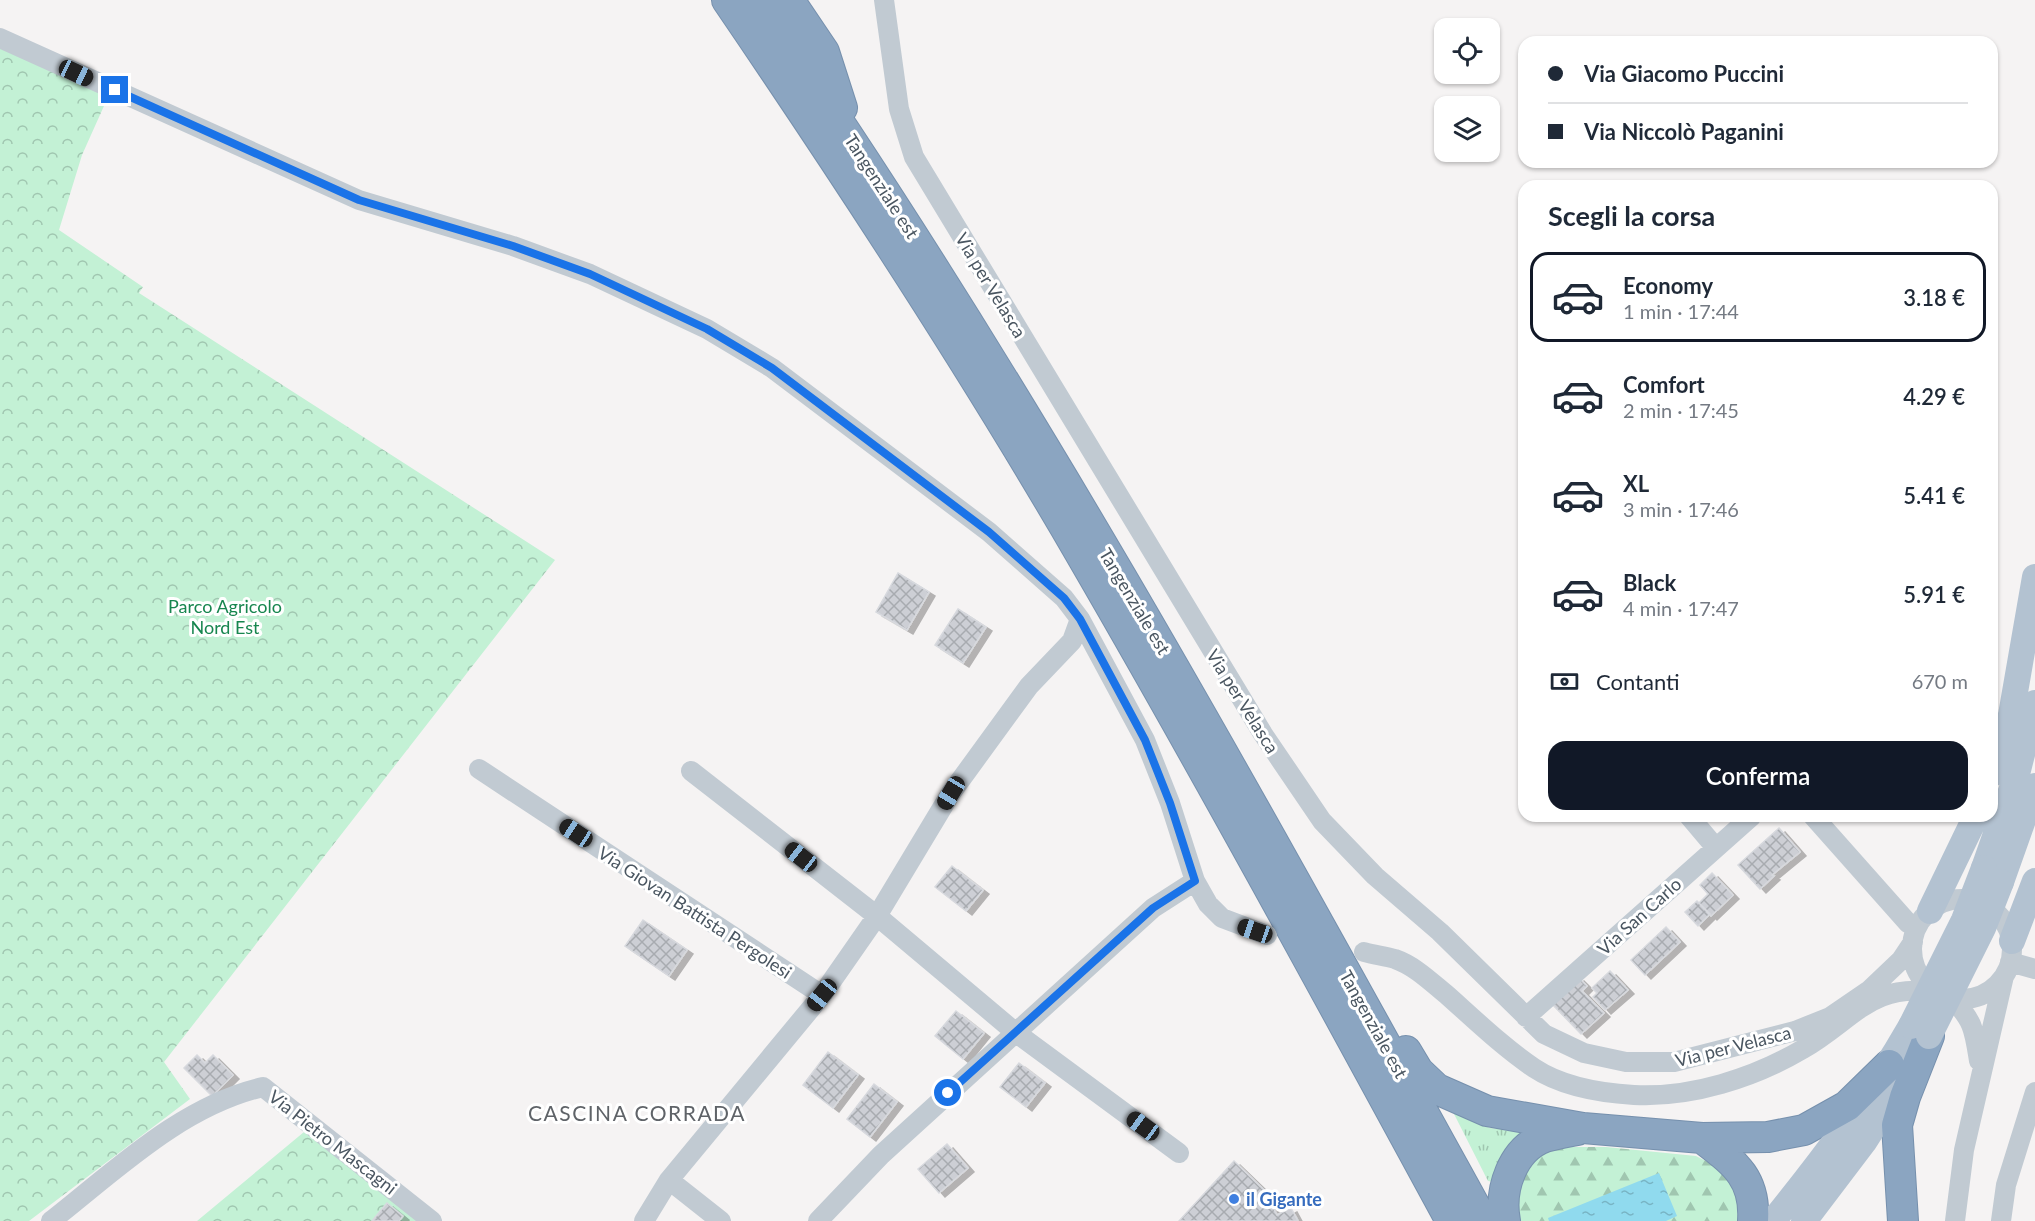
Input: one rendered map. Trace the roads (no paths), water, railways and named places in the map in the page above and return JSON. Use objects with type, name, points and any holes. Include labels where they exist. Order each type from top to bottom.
[{"type":"highway","name":"Tangenziale est","points":[[727,0],[882,232],[1064,526],[1176,720],[1451,1221]]},
{"type":"highway","name":"Tangenziale est","points":[[756,0],[851,136],[957,302],[1165,650],[1483,1221]]},
{"type":"highway","points":[[789,0],[824,52],[851,136]]},
{"type":"highway","points":[[1352,984],[1384,1014],[1418,1071],[1437,1089],[1487,1111],[1583,1128],[1702,1138],[1768,1137],[1804,1130],[1847,1106],[1889,1065]]},
{"type":"highway","points":[[1903,1221],[1897,1125],[1920,1031]]},
{"type":"highway","points":[[1395,1118],[1395,1151],[1433,1221]]},
{"type":"highway","points":[[1505,1221],[1503,1201],[1506,1182],[1518,1160],[1543,1138],[1583,1128]]},
{"type":"highway","points":[[1702,1138],[1734,1162],[1744,1176],[1751,1195],[1753,1221]]},
{"type":"main road","points":[[1998,755],[2011,715],[2035,577]]},
{"type":"main road","points":[[1804,1221],[1864,1142],[1920,1031],[1983,928],[1992,875],[2035,703]]},
{"type":"main road","points":[[1992,875],[2035,786]]},
{"type":"main road","points":[[1920,927],[1973,822]]},
{"type":"main road","points":[[2009,960],[2035,881]]},
{"type":"main road","points":[[1773,1221],[1822,1159],[1889,1065],[1920,1031]]},
{"type":"street","name":"Via per Velasca","points":[[884,0],[899,109],[914,157],[1263,734],[1322,821],[1375,876],[1440,932],[1526,1017],[1550,1037],[1602,1058],[1664,1064],[1708,1055],[1816,1023],[1868,991]]},
{"type":"street","points":[[0,38],[359,200],[568,265],[707,329],[772,368],[989,532],[1064,598],[1118,689],[1159,775],[1195,881],[1208,904],[1222,918],[1267,935]]},
{"type":"street","points":[[644,1221],[669,1180],[822,995],[877,916],[951,793],[1029,686],[1056,656],[1069,637],[1082,629]]},
{"type":"street","name":"Via Giovan Battista Pergolesi","points":[[479,769],[822,995]]},
{"type":"street","points":[[691,771],[877,916],[1015,1032],[1179,1153]]},
{"type":"street","points":[[1694,822],[1716,848]]},
{"type":"street","name":"Via San Carlo","points":[[1526,1017],[1745,822]]},
{"type":"street","points":[[1818,822],[1908,923],[1920,927]]},
{"type":"street","points":[[818,1221],[881,1155],[1015,1032],[1153,908],[1195,881]]},
{"type":"street","points":[[1954,1221],[1964,1150],[2009,960],[2007,927],[1999,914],[1987,905],[1972,900],[1950,901],[1920,927],[1913,957],[1918,972],[1927,984],[1945,995],[1966,1014],[1974,1028],[1981,1073]]},
{"type":"street","name":"Via per Velasca","points":[[1835,1025],[1901,960],[1920,927]]},
{"type":"street","points":[[1364,952],[1394,959],[1415,969],[1535,1069],[1584,1088],[1634,1095],[1678,1094],[1764,1068],[1803,1049],[1835,1025],[1896,990],[1915,989],[1966,999],[1981,995],[1994,987],[2009,960]]},
{"type":"street","points":[[2009,960],[2035,969]]},
{"type":"street","points":[[1708,1055],[1764,1068]]},
{"type":"street","name":"Via Pietro Mascagni","points":[[51,1221],[152,1142],[223,1101],[264,1087],[432,1221]]},
{"type":"street","points":[[2001,1221],[2006,1185],[2035,1092]]},
{"type":"street","points":[[669,1180],[721,1221]]},
{"type":"water","points":[[1659,1173],[1677,1216],[1666,1221],[1549,1221],[1548,1218]]},
{"type":"place","name":"il Gigante","points":[[1234,1199]]},
{"type":"district","name":"CASCINA CORRADA","points":[[637,1112]]},
{"type":"park label","name":"Parco Agricolo Nord Est","points":[[225,616]]}]
